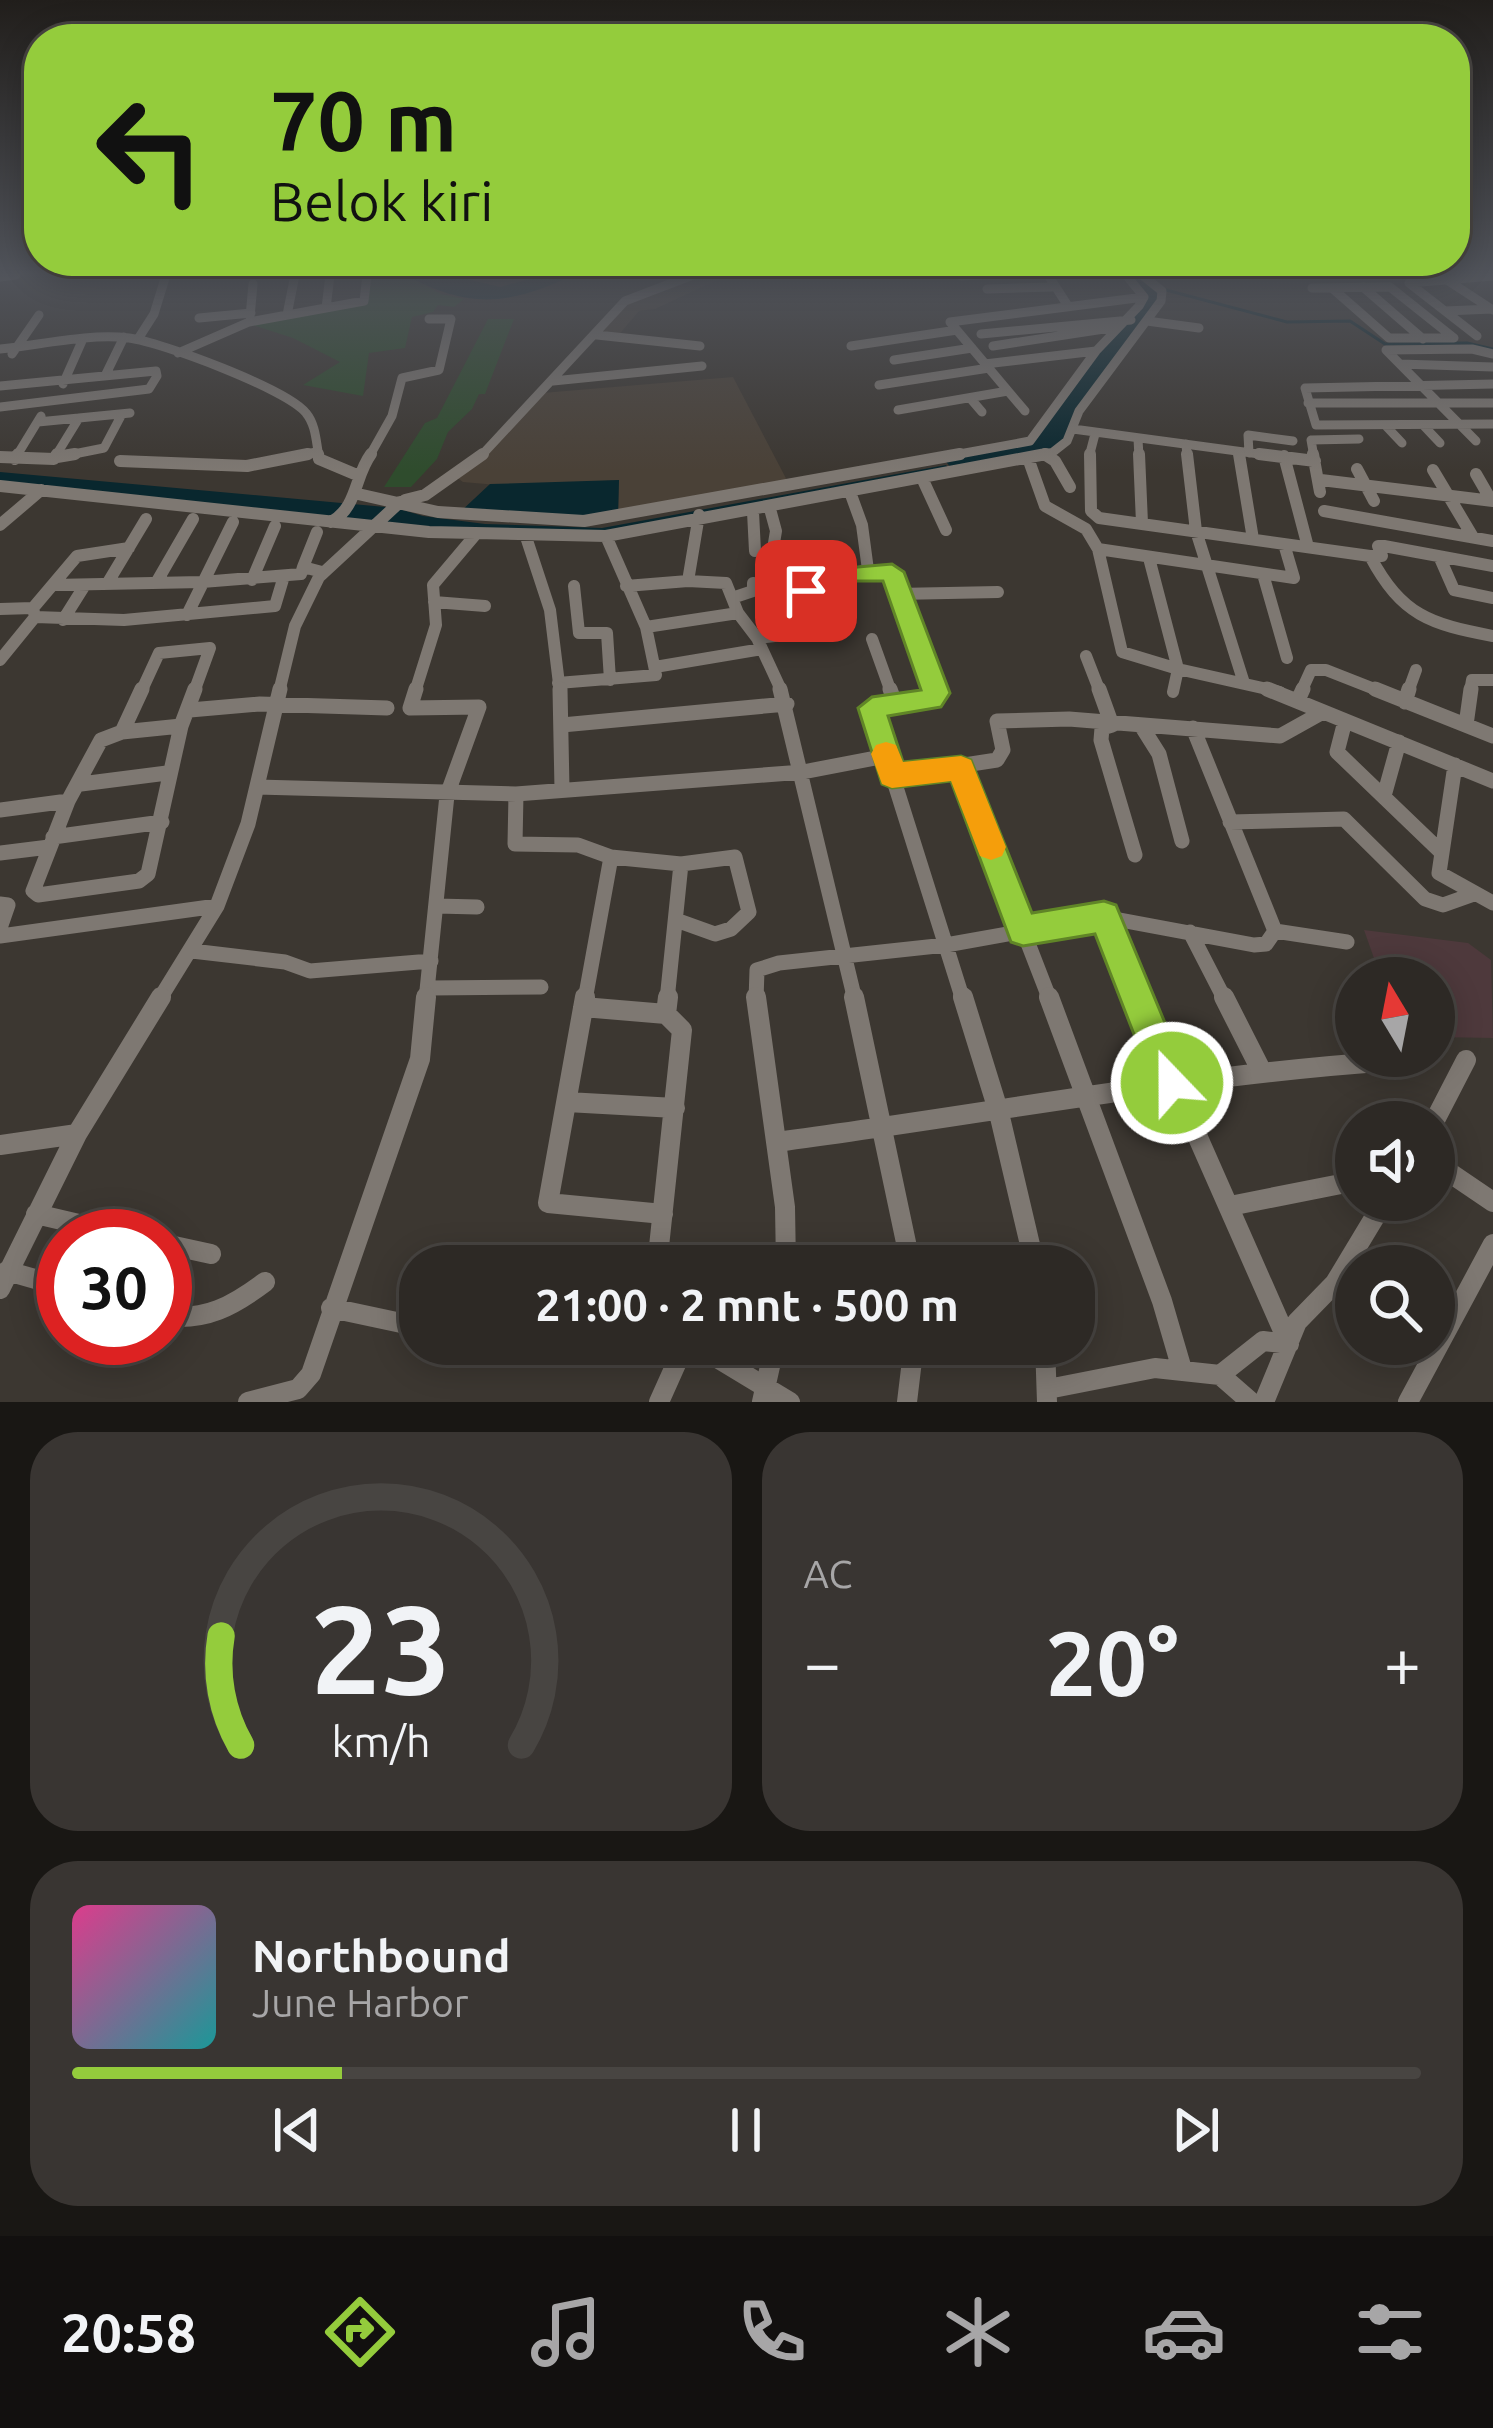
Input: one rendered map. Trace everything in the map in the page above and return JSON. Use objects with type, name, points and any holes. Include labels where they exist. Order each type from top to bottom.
[{"type":"street","points":[[14,351],[21,340]]},
{"type":"street","points":[[0,350],[88,340]]},
{"type":"street","points":[[105,376],[122,340]]},
{"type":"street","points":[[142,340],[215,365],[304,409],[314,427],[316,452],[322,462],[357,475]]},
{"type":"street","points":[[178,353],[203,340]]},
{"type":"street","points":[[402,378],[439,370],[447,340]]},
{"type":"street","points":[[52,585],[251,580],[312,570],[378,526],[400,502],[425,494],[474,463],[592,340]]},
{"type":"street","points":[[648,340],[700,346]]},
{"type":"street","points":[[851,346],[888,340]]},
{"type":"street","points":[[966,340],[1025,411]]},
{"type":"street","points":[[993,346],[1010,340]]},
{"type":"street","points":[[0,487],[476,534],[606,536],[698,511],[1030,441],[1105,340]]},
{"type":"street","points":[[355,499],[400,502],[438,512],[556,521],[753,512],[956,474],[1044,454],[1067,441],[1079,411],[1132,340]]},
{"type":"street","points":[[1407,340],[1493,354]]},
{"type":"street","points":[[1441,340],[1386,350],[1476,441]]},
{"type":"street","points":[[15,458],[53,401],[82,341]]},
{"type":"street","points":[[894,360],[972,348]]},
{"type":"street","points":[[879,386],[1096,351]]},
{"type":"street","points":[[336,520],[355,499],[357,475],[401,393],[402,361]]},
{"type":"street","points":[[1400,364],[1493,367]]},
{"type":"street","points":[[553,381],[702,366]]},
{"type":"street","points":[[0,386],[156,371],[157,376],[148,389],[2,409]]},
{"type":"street","points":[[1493,384],[1306,386],[1314,425],[1493,424]]},
{"type":"street","points":[[898,410],[1008,391]]},
{"type":"street","points":[[970,398],[982,412]]},
{"type":"street","points":[[1308,403],[1493,403]]},
{"type":"street","points":[[932,405],[942,417]]},
{"type":"street","points":[[0,457],[57,458],[102,450],[126,413],[38,422]]},
{"type":"street","points":[[57,458],[79,418]]},
{"type":"street","points":[[1385,425],[1402,443]]},
{"type":"street","points":[[1424,425],[1440,442]]},
{"type":"street","points":[[1347,426],[1362,442],[1311,440],[1320,486],[1404,485],[1492,501]]},
{"type":"street","points":[[1073,428],[1316,461]]},
{"type":"street","points":[[1095,434],[1088,460],[1090,511],[1099,518],[1382,556],[1378,546],[1493,566]]},
{"type":"street","points":[[1253,539],[1244,452],[1248,435],[1293,441]]},
{"type":"street","points":[[1138,439],[1142,523]]},
{"type":"street","points":[[1186,444],[1196,531],[1244,683]]},
{"type":"street","points":[[119,461],[247,466],[316,452]]},
{"type":"street","points":[[1044,454],[1055,461],[1070,488]]},
{"type":"street","points":[[1285,456],[1308,547]]},
{"type":"street","points":[[944,458],[956,474]]},
{"type":"street","points":[[1028,458],[1045,506],[1086,529],[1098,550],[1122,652],[1299,698],[1493,781]]},
{"type":"street","points":[[1357,469],[1374,501]]},
{"type":"street","points":[[1432,470],[1473,537]]},
{"type":"street","points":[[1476,474],[1492,501]]},
{"type":"street","points":[[922,478],[946,530]]},
{"type":"street","points":[[1404,485],[1413,505]]},
{"type":"street","points":[[1,521],[38,490]]},
{"type":"street","points":[[850,492],[862,525],[868,570]]},
{"type":"street","points":[[770,509],[776,531],[770,567]]},
{"type":"street","points":[[688,581],[698,511]]},
{"type":"street","points":[[1324,511],[1493,541]]},
{"type":"street","points":[[753,512],[755,551]]},
{"type":"street","points":[[107,584],[146,519]]},
{"type":"street","points":[[156,583],[193,519]]},
{"type":"street","points":[[187,615],[233,522]]},
{"type":"street","points":[[251,580],[275,526]]},
{"type":"street","points":[[39,1209],[77,1134],[217,906],[257,788],[312,570],[316,532]]},
{"type":"street","points":[[248,1402],[298,1395],[311,1374],[420,1059],[447,795],[479,707],[410,708],[436,625],[437,577],[476,534]]},
{"type":"street","points":[[558,683],[654,676],[646,628],[606,536]]},
{"type":"street","points":[[526,537],[532,567],[548,603],[562,724],[562,789]]},
{"type":"street","points":[[1098,550],[1294,578],[1284,544]]},
{"type":"street","points":[[0,660],[7,640],[78,556],[129,548]]},
{"type":"street","points":[[1370,556],[1379,576],[1412,616],[1493,636]]},
{"type":"street","points":[[1439,556],[1454,590],[1493,598]]},
{"type":"street","points":[[1149,558],[1178,669],[1173,693]]},
{"type":"street","points":[[655,667],[843,630],[848,625],[844,575],[892,572],[936,693],[931,700],[872,708],[999,1113],[1030,1245]]},
{"type":"street","points":[[1263,574],[1287,658]]},
{"type":"street","points":[[0,609],[63,620],[275,606],[284,576]]},
{"type":"street","points":[[626,586],[688,581],[726,584],[787,704],[907,1245]]},
{"type":"street","points":[[731,598],[753,591],[753,584],[764,584],[764,590],[806,591],[807,584],[844,586]]},
{"type":"street","points":[[63,620],[85,586]]},
{"type":"street","points":[[574,586],[579,633],[607,633],[610,680]]},
{"type":"street","points":[[897,594],[998,592]]},
{"type":"street","points":[[434,602],[485,606]]},
{"type":"street","points":[[646,628],[738,613]]},
{"type":"street","points":[[872,639],[895,703]]},
{"type":"street","points":[[122,732],[159,653],[209,647],[187,718],[167,773],[170,784],[151,868],[139,881],[38,895],[33,891],[51,842],[101,740],[187,718],[275,705],[387,708]]},
{"type":"street","points":[[1086,656],[1112,725]]},
{"type":"street","points":[[1299,698],[1312,670],[1320,669],[1493,736]]},
{"type":"street","points":[[1405,702],[1416,670]]},
{"type":"street","points":[[1466,724],[1472,680],[1493,680]]},
{"type":"street","points":[[562,724],[787,704]]},
{"type":"street","points":[[892,776],[961,768],[1002,756],[997,721],[1070,719],[1280,736],[1323,712]]},
{"type":"street","points":[[1346,721],[1337,752],[1439,850]]},
{"type":"street","points":[[1112,725],[1102,728],[1101,740],[1135,855]]},
{"type":"street","points":[[1142,727],[1159,754],[1182,841]]},
{"type":"street","points":[[1193,728],[1275,931]]},
{"type":"street","points":[[1384,796],[1399,742]]},
{"type":"street","points":[[257,788],[516,794],[802,772],[886,756]]},
{"type":"street","points":[[1455,765],[1439,873],[1493,903]]},
{"type":"street","points":[[961,768],[1088,1097],[1162,1301],[1180,1366]]},
{"type":"street","points":[[81,784],[167,773]]},
{"type":"street","points":[[516,794],[515,844],[578,845],[611,857],[681,863],[735,857],[749,912],[725,936],[706,937],[676,920]]},
{"type":"street","points":[[0,810],[68,801]]},
{"type":"street","points":[[1230,822],[1344,819],[1425,899],[1443,905],[1474,894]]},
{"type":"street","points":[[0,854],[162,822]]},
{"type":"street","points":[[611,857],[548,1203],[663,1214]]},
{"type":"street","points":[[666,1014],[681,863]]},
{"type":"street","points":[[0,904],[8,905],[0,932],[217,906]]},
{"type":"street","points":[[437,906],[477,908]]},
{"type":"street","points":[[784,1245],[777,1142],[755,976],[764,966],[946,945],[1104,916],[1254,945],[1266,944],[1275,931]]},
{"type":"street","points":[[1104,916],[1172,1083],[1289,1344]]},
{"type":"street","points":[[1275,931],[1347,942]]},
{"type":"street","points":[[1190,932],[1262,1070]]},
{"type":"street","points":[[192,951],[285,962],[310,971],[431,961]]},
{"type":"street","points":[[430,988],[541,987]]},
{"type":"street","points":[[583,1007],[666,1014],[682,1030],[659,1245]]},
{"type":"street","points":[[1445,1101],[1466,1060]]},
{"type":"street","points":[[777,1142],[999,1113],[1262,1070],[1335,1065]]},
{"type":"street","points":[[567,1102],[675,1108]]},
{"type":"street","points":[[0,1145],[77,1134]]},
{"type":"street","points":[[1455,1176],[1493,1202]]},
{"type":"street","points":[[1230,1206],[1335,1185]]},
{"type":"street","points":[[36,1214],[4,1280],[36,1284]]},
{"type":"street","points":[[1264,1402],[1298,1322],[1335,1283],[1372,1221]]},
{"type":"street","points":[[1408,1402],[1493,1244]]},
{"type":"street","points":[[192,1250],[211,1254]]},
{"type":"street","points":[[192,1319],[230,1310],[265,1282]]},
{"type":"street","points":[[331,1308],[399,1323]]},
{"type":"street","points":[[1220,1376],[1263,1341],[1289,1344]]},
{"type":"street","points":[[659,1402],[679,1365]]},
{"type":"street","points":[[722,1365],[765,1394],[790,1402]]},
{"type":"street","points":[[907,1402],[911,1365]]},
{"type":"street","points":[[1048,1365],[1052,1398],[1123,1372],[1180,1366],[1220,1376],[1251,1402]]},
{"type":"shaded area","points":[[733,377],[790,486],[618,517],[619,480],[508,486],[463,482],[456,477],[542,393]]},
{"type":"shaded area","points":[[1364,930],[1468,943],[1491,960],[1493,1038],[1455,1037],[1455,957],[1374,957]]},
{"type":"green space","points":[[298,340],[407,340],[405,348],[369,353],[363,396],[303,385],[340,362]]},
{"type":"green space","points":[[477,340],[506,340],[485,394],[479,394],[472,409],[448,432],[437,459],[411,487],[384,487],[425,423],[437,418]]},
{"type":"water","points":[[1109,340],[1129,340],[1058,448],[956,474],[943,458],[1030,441]]},
{"type":"water","points":[[946,465],[950,470],[602,534],[330,523],[0,486],[0,472],[396,508],[485,524],[602,528]]},
{"type":"water","points":[[619,480],[618,517],[459,513],[490,484]]},
{"type":"waterway","points":[[1380,340],[1467,343],[1493,349]]},
{"type":"slow traffic","points":[[886,754],[892,776],[961,768],[991,847]]},
{"type":"route","points":[[806,591],[807,584],[844,586],[844,575],[849,573],[892,572],[936,693],[931,700],[872,708],[892,776],[961,768],[1023,930],[1104,916],[1172,1083]]}]
